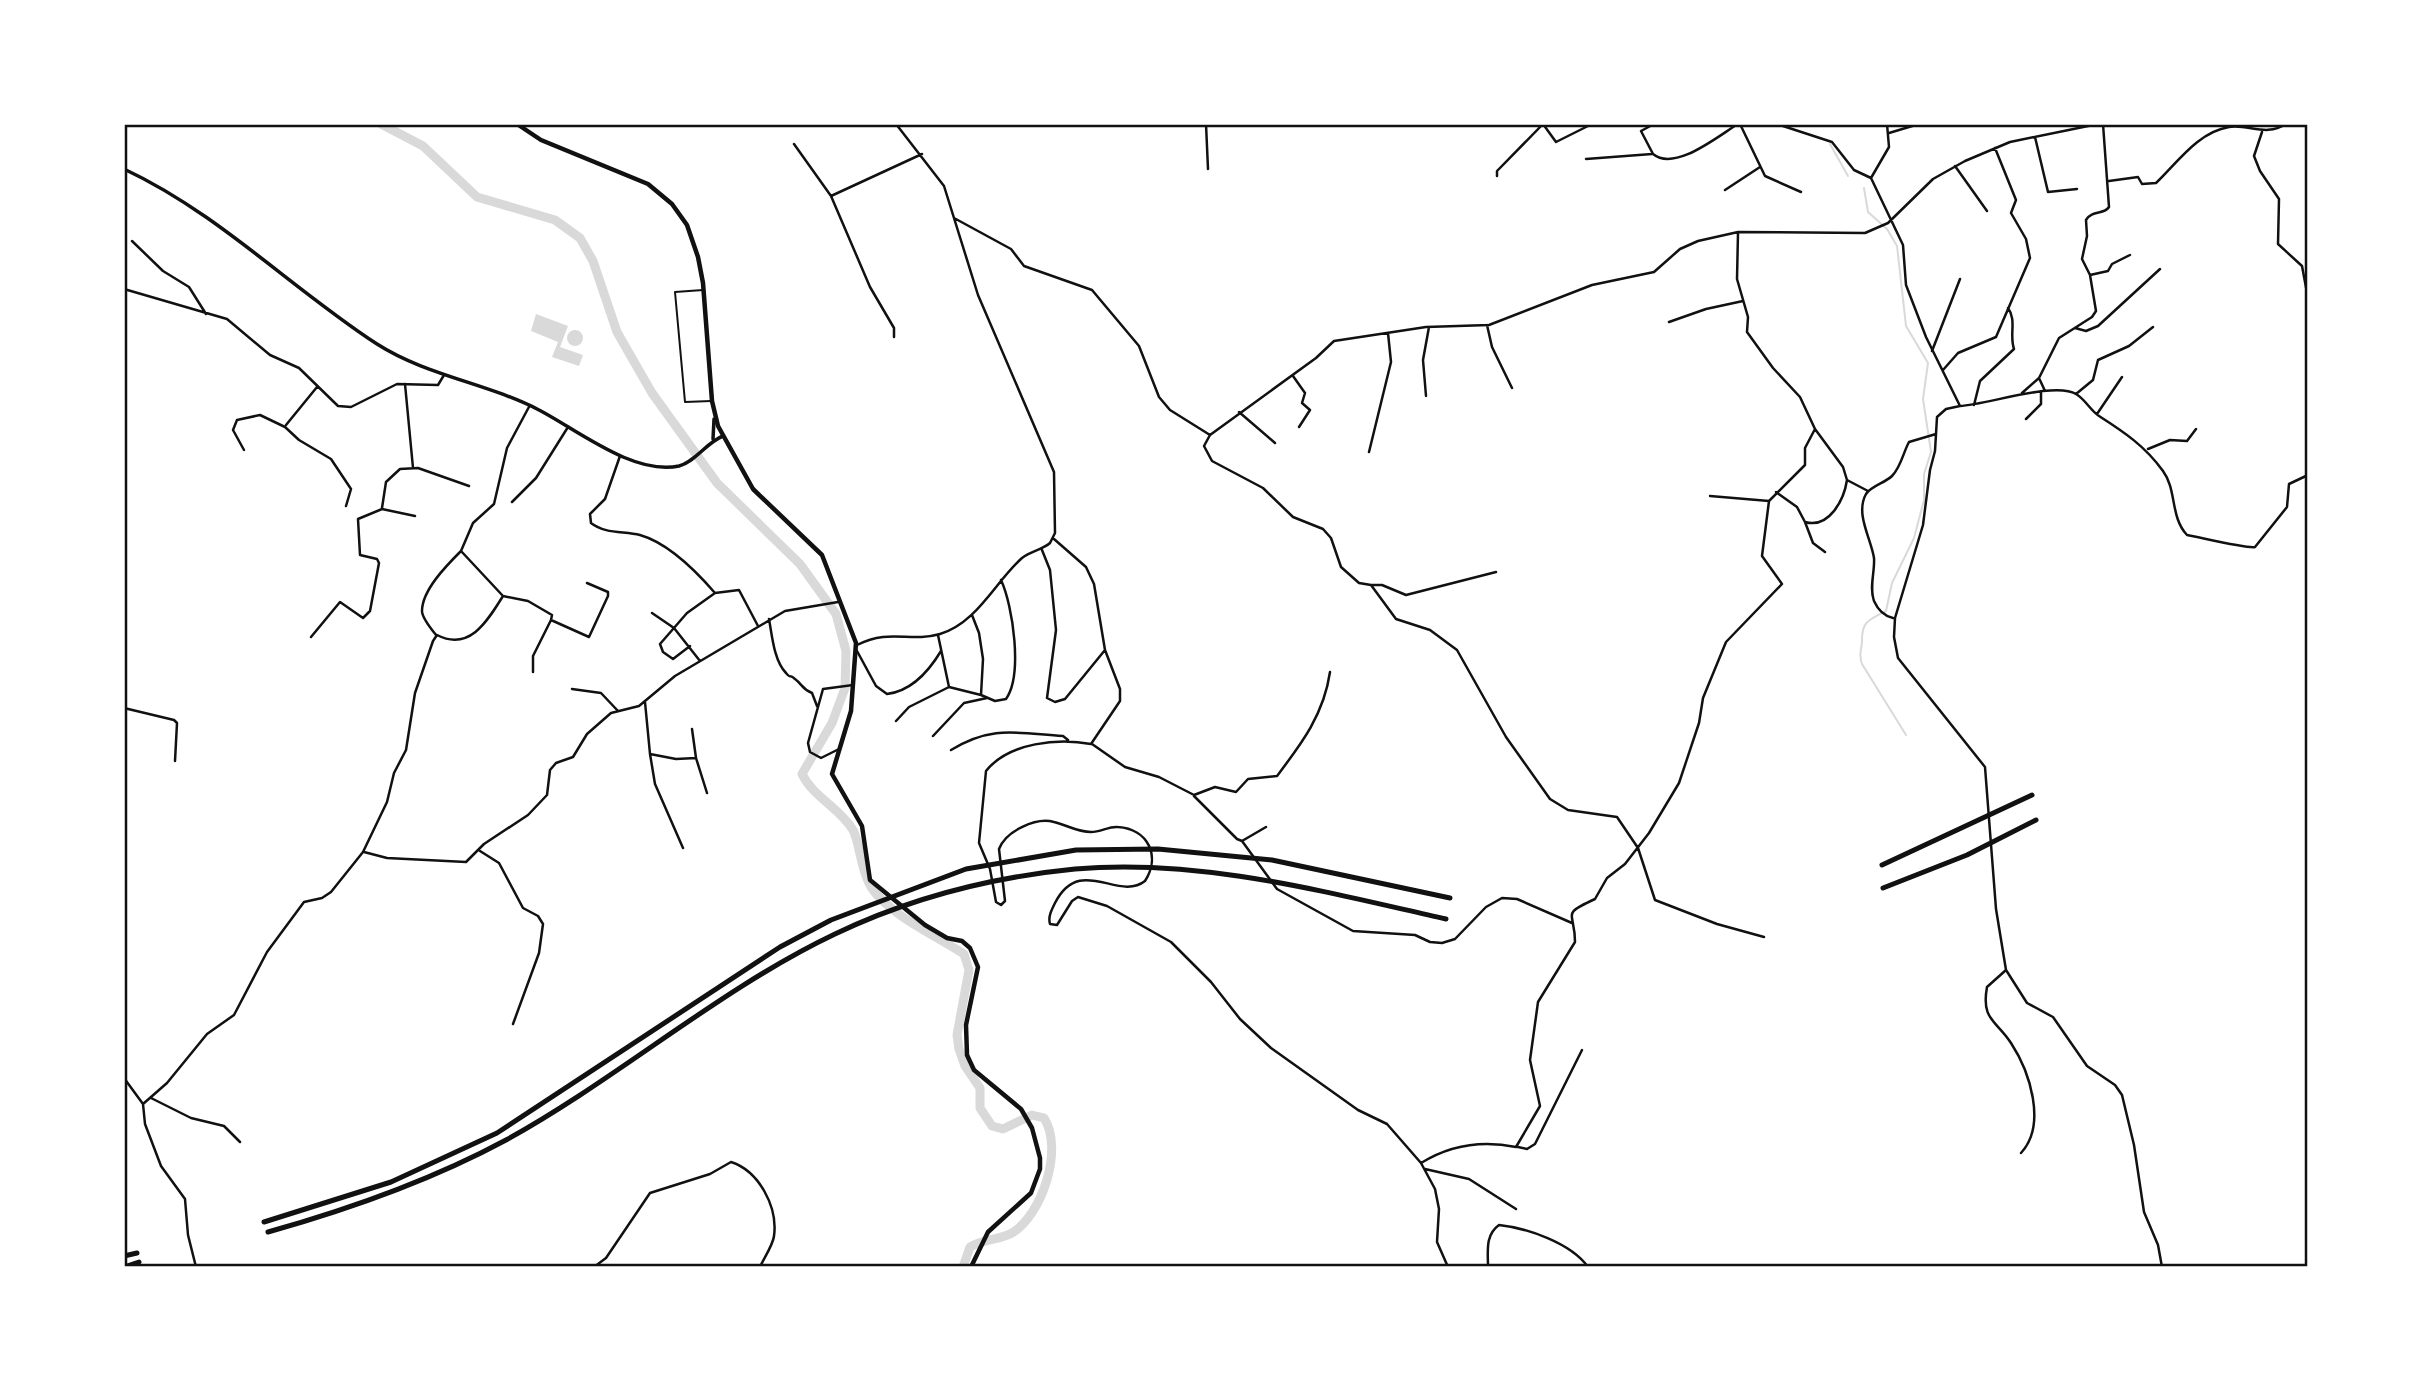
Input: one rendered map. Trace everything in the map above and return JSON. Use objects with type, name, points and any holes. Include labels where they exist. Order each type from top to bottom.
[{"type":"highway","points":[[1882,865],[2032,796]]},
{"type":"highway","points":[[1883,888],[1967,855],[2036,820]]},
{"type":"highway","points":[[264,1222],[348,1197],[435,1163],[497,1133],[780,947],[831,920],[966,869],[1032,856],[1121,849],[1211,852],[1272,860],[1450,898]]},
{"type":"highway","points":[[268,1232],[351,1207],[439,1173],[506,1140],[784,962],[836,933],[967,886],[1034,875],[1121,868],[1198,871],[1250,878],[1446,919]]},
{"type":"highway","points":[[124,1256],[137,1253]]},
{"type":"highway","points":[[124,1267],[139,1262]]},
{"type":"main road","points":[[517,124],[541,140],[640,181],[659,193],[678,211],[687,225],[698,257],[704,290],[712,401],[723,436],[753,489],[822,555],[841,601],[856,649],[851,711],[834,763],[833,781],[862,826],[870,880],[925,925],[947,937],[962,941],[971,948],[978,967],[966,1025],[967,1055],[974,1070],[1021,1109],[1032,1128],[1041,1158],[1037,1180],[1023,1202],[988,1232],[971,1267]]},
{"type":"street","points":[[896,124],[922,154],[944,186],[978,295],[1055,478],[1054,539],[1042,549],[1025,556],[971,615],[938,635],[885,635],[856,649],[877,686],[887,694],[896,693],[915,682],[930,670],[942,651]]},
{"type":"street","points":[[1206,124],[1208,169]]},
{"type":"street","points":[[1497,176],[1497,171],[1515,150],[1543,124],[1556,142],[1592,124]]},
{"type":"street","points":[[1637,124],[1653,154]]},
{"type":"street","points":[[1641,131],[1654,124]]},
{"type":"street","points":[[1586,159],[1653,154],[1668,160],[1691,153],[1739,124],[1765,176],[1801,192]]},
{"type":"street","points":[[1777,124],[1832,142],[1854,170],[1871,178],[1903,245],[1906,285],[1932,351],[1960,406]]},
{"type":"street","points":[[1871,178],[1889,147],[1887,124]]},
{"type":"street","points":[[1889,133],[1919,124]]},
{"type":"street","points":[[1496,572],[1406,596],[1382,585],[1354,580],[1341,567],[1331,538],[1323,529],[1293,517],[1264,488],[1212,461],[1204,446],[1210,436],[1239,412],[1293,376],[1334,341],[1429,327],[1488,325],[1592,285],[1654,272],[1680,249],[1698,241],[1738,232],[1762,230],[1865,233],[1882,227],[1933,179],[1955,166],[1995,148],[2100,124],[2108,181],[2108,210],[2092,213],[2086,220],[2087,236],[2082,259],[2090,275],[2096,311],[2092,317],[2057,340],[2039,378],[2022,393]]},
{"type":"street","points":[[2108,181],[2138,177],[2142,184],[2156,183],[2207,136],[2228,128],[2262,132],[2287,124]]},
{"type":"street","points":[[2262,132],[2254,156],[2260,172],[2279,199],[2278,244],[2302,266],[2308,298]]},
{"type":"street","points":[[2035,137],[2048,192],[2077,189]]},
{"type":"street","points":[[794,144],[831,196],[870,288],[894,328],[894,337]]},
{"type":"street","points":[[1943,370],[1958,353],[1987,338],[1995,338],[2031,258],[2026,239],[2011,213],[2017,200],[1995,148]]},
{"type":"street","points":[[831,196],[922,154]]},
{"type":"street","points":[[1955,166],[1987,211]]},
{"type":"street","points":[[1725,190],[1760,167]]},
{"type":"street","points":[[124,169],[190,206],[379,345],[409,362],[530,405],[620,456],[659,466],[684,464],[711,441],[723,436]]},
{"type":"street","points":[[954,218],[1011,249],[1024,266],[1092,290],[1139,346],[1159,397],[1170,410],[1210,436]]},
{"type":"street","points":[[1738,232],[1737,279],[1748,317],[1747,332],[1777,374],[1800,397],[1815,429],[1830,446],[1847,480],[1868,491]]},
{"type":"street","points":[[132,241],[163,271],[189,287],[206,314]]},
{"type":"street","points":[[2090,275],[2108,271],[2112,264],[2130,255]]},
{"type":"street","points":[[2073,328],[2085,331],[2098,326],[2160,269]]},
{"type":"street","points":[[1932,351],[1960,279]]},
{"type":"street","points":[[124,289],[192,307],[236,325],[270,355],[299,368],[331,402],[346,408],[374,397],[392,386],[438,386],[444,375]]},
{"type":"street","points":[[1669,322],[1706,309],[1743,301]]},
{"type":"street","points":[[1974,405],[1980,381],[2014,349],[2011,341],[2013,317],[2008,308]]},
{"type":"street","points":[[1488,325],[1492,347],[1512,388]]},
{"type":"street","points":[[1426,397],[1423,360],[1429,327]]},
{"type":"street","points":[[2153,327],[2129,346],[2098,360],[2093,380],[2076,394],[2022,393],[1946,409],[1937,417],[1923,525],[1895,618],[1894,637],[1898,658],[1985,767],[1996,909],[2006,970],[2026,1003],[2053,1017],[2087,1066],[2115,1085],[2122,1095],[2134,1145],[2141,1201],[2158,1245],[2162,1267]]},
{"type":"street","points":[[1369,452],[1391,362],[1388,333]]},
{"type":"street","points":[[1293,376],[1305,393],[1302,403],[1310,410],[1299,427]]},
{"type":"street","points":[[2097,414],[2122,377]]},
{"type":"street","points":[[2026,419],[2042,404],[2043,393],[2039,378]]},
{"type":"street","points":[[404,384],[414,468]]},
{"type":"street","points":[[285,426],[317,387]]},
{"type":"street","points":[[2076,394],[2097,414],[2126,431],[2164,472],[2176,517],[2187,535],[2251,549],[2287,507],[2290,484],[2308,475]]},
{"type":"street","points":[[503,596],[487,623],[465,638],[449,641],[437,635],[424,617],[422,608],[436,578],[461,551],[473,523],[494,504],[507,448],[530,405]]},
{"type":"street","points":[[1239,412],[1275,443]]},
{"type":"street","points":[[711,441],[715,433],[714,414]]},
{"type":"street","points":[[244,450],[233,430],[236,420],[260,415],[285,426],[299,440],[331,459],[351,489],[346,506]]},
{"type":"street","points":[[512,502],[536,478],[568,427]]},
{"type":"street","points":[[1518,1147],[1539,1106],[1530,1060],[1535,1014],[1544,991],[1575,942],[1572,923],[1576,906],[1595,899],[1607,878],[1625,864],[1679,783],[1699,723],[1703,698],[1726,642],[1782,584],[1762,556],[1769,501],[1805,465],[1805,448],[1815,429]]},
{"type":"street","points":[[2146,450],[2170,440],[2187,442],[2196,429]]},
{"type":"street","points":[[1895,618],[1885,615],[1872,593],[1874,559],[1863,514],[1868,491],[1891,478],[1909,442],[1936,434]]},
{"type":"street","points":[[620,456],[605,499],[590,514],[591,523],[602,529],[647,538],[690,567],[715,593]]},
{"type":"street","points":[[382,509],[386,482],[400,469],[414,468],[469,486]]},
{"type":"street","points":[[1805,522],[1811,524],[1829,518],[1845,491],[1847,480]]},
{"type":"street","points":[[1776,492],[1797,508],[1813,543],[1825,552]]},
{"type":"street","points":[[1710,496],[1769,501]]},
{"type":"street","points":[[312,637],[340,602],[357,615],[367,616],[379,563],[377,559],[360,555],[357,524],[361,516],[382,509],[415,516]]},
{"type":"street","points":[[1054,539],[1086,567],[1093,583],[1105,650],[1117,678],[1120,701],[1091,744]]},
{"type":"street","points":[[1042,549],[1050,570],[1056,630],[1047,698],[1055,702],[1065,699],[1105,650]]},
{"type":"street","points":[[461,551],[503,596],[528,601],[552,615],[533,656],[533,672]]},
{"type":"street","points":[[896,721],[909,708],[949,687],[995,701],[1006,699],[1015,679],[1014,644],[1001,580]]},
{"type":"street","points":[[551,620],[590,637],[608,592],[587,583]]},
{"type":"street","points":[[1371,585],[1396,620],[1430,630],[1457,650],[1506,737],[1550,799],[1568,810],[1617,817],[1637,848],[1652,893],[1661,904],[1763,937]]},
{"type":"street","points":[[690,646],[675,658],[660,649],[660,644],[687,613],[715,593],[739,590],[758,626]]},
{"type":"street","points":[[363,852],[387,859],[466,862],[480,851],[484,844],[528,815],[547,795],[550,770],[556,763],[573,757],[587,734],[618,711],[645,702],[675,676],[769,619],[800,606],[819,606],[841,601]]},
{"type":"street","points":[[652,613],[674,628],[700,661]]},
{"type":"street","points":[[971,615],[979,633],[984,659],[982,695]]},
{"type":"street","points":[[769,619],[783,668],[787,675],[796,679],[802,689],[811,693],[818,706]]},
{"type":"street","points":[[143,1104],[152,1098],[207,1034],[234,1015],[267,952],[304,902],[322,898],[331,892],[363,852],[387,802],[394,773],[406,750],[417,686],[437,635]]},
{"type":"street","points":[[938,635],[949,687]]},
{"type":"street","points":[[1194,795],[1214,787],[1236,792],[1248,779],[1277,776],[1315,725],[1327,693],[1330,672]]},
{"type":"street","points":[[839,749],[821,758],[810,751],[808,743],[823,689],[843,684],[851,685]]},
{"type":"street","points":[[572,689],[601,693],[618,711]]},
{"type":"street","points":[[933,736],[964,703],[987,698]]},
{"type":"street","points":[[645,702],[655,784],[683,848]]},
{"type":"street","points":[[124,708],[174,720],[177,729],[173,743],[175,761]]},
{"type":"street","points":[[692,729],[696,758],[707,793]]},
{"type":"street","points":[[951,750],[977,734],[993,732],[1063,736],[1068,740]]},
{"type":"street","points":[[1448,1267],[1437,1242],[1439,1209],[1435,1189],[1421,1163],[1385,1122],[1358,1110],[1271,1048],[1240,1019],[1211,982],[1171,942],[1154,930],[1098,902],[1078,897],[1072,901],[1057,925],[1050,924],[1049,917],[1053,906],[1068,887],[1090,879],[1128,888],[1145,881],[1153,861],[1153,849],[1142,836],[1120,827],[1092,832],[1049,821],[1010,833],[999,849],[1005,901],[1001,905],[996,902],[990,869],[979,843],[983,779],[990,766],[1019,750],[1043,742],[1068,740],[1091,744],[1125,767],[1159,777],[1194,795],[1227,830],[1242,841],[1277,890],[1353,931],[1415,934],[1442,943],[1455,939],[1486,907],[1502,898],[1517,899],[1572,923]]},
{"type":"street","points":[[650,754],[676,759],[696,758]]},
{"type":"street","points":[[1242,841],[1266,827]]},
{"type":"street","points":[[480,851],[499,863],[523,908],[538,916],[544,924],[539,953],[513,1024]]},
{"type":"street","points":[[2006,970],[1987,987],[1985,1000],[1988,1017],[2011,1044],[2024,1069],[2034,1107],[2032,1138],[2021,1153]]},
{"type":"street","points":[[1421,1163],[1470,1144],[1494,1143],[1527,1149],[1535,1144],[1582,1050]]},
{"type":"street","points":[[124,1078],[143,1104],[145,1124],[161,1166],[185,1199],[195,1267]]},
{"type":"street","points":[[152,1098],[191,1118],[224,1126],[240,1142]]},
{"type":"street","points":[[594,1267],[606,1258],[650,1193],[710,1174],[731,1162],[744,1168],[769,1198],[774,1236],[760,1267]]},
{"type":"street","points":[[1425,1169],[1469,1179],[1516,1209]]},
{"type":"street","points":[[1488,1267],[1488,1242],[1491,1232],[1499,1225],[1516,1227],[1575,1253],[1588,1267]]},
{"type":"street","points":[[1549,1267],[1565,1267]]},
{"type":"lane","points":[[704,290],[674,292],[685,402],[712,401]]},
{"type":"shaded area","points":[[536,314],[568,326],[560,347],[583,355],[579,366],[552,357],[558,342],[531,331]]},
{"type":"shaded area","points":[[572,330],[578,330],[583,338],[581,344],[572,346],[567,341],[567,335]]},
{"type":"waterway","points":[[381,124],[423,146],[477,197],[555,220],[580,238],[593,261],[617,332],[652,393],[717,483],[800,564],[836,614],[846,651],[845,688],[832,723],[802,774],[813,789],[848,822],[857,842],[867,880],[879,897],[901,916],[964,954],[969,970],[957,1035],[959,1049],[965,1066],[980,1088],[980,1108],[992,1126],[1003,1129],[1032,1115],[1044,1118],[1050,1131],[1051,1163],[1041,1197],[1032,1212],[1012,1233],[970,1247],[963,1267]]},
{"type":"waterway","points":[[1830,144],[1848,176]]},
{"type":"waterway","points":[[1864,188],[1868,212],[1887,229],[1897,246],[1906,326],[1928,363],[1923,399],[1931,452],[1924,474],[1924,500],[1914,538],[1892,583],[1886,611],[1865,625],[1860,655],[1862,664],[1906,735]]}]
